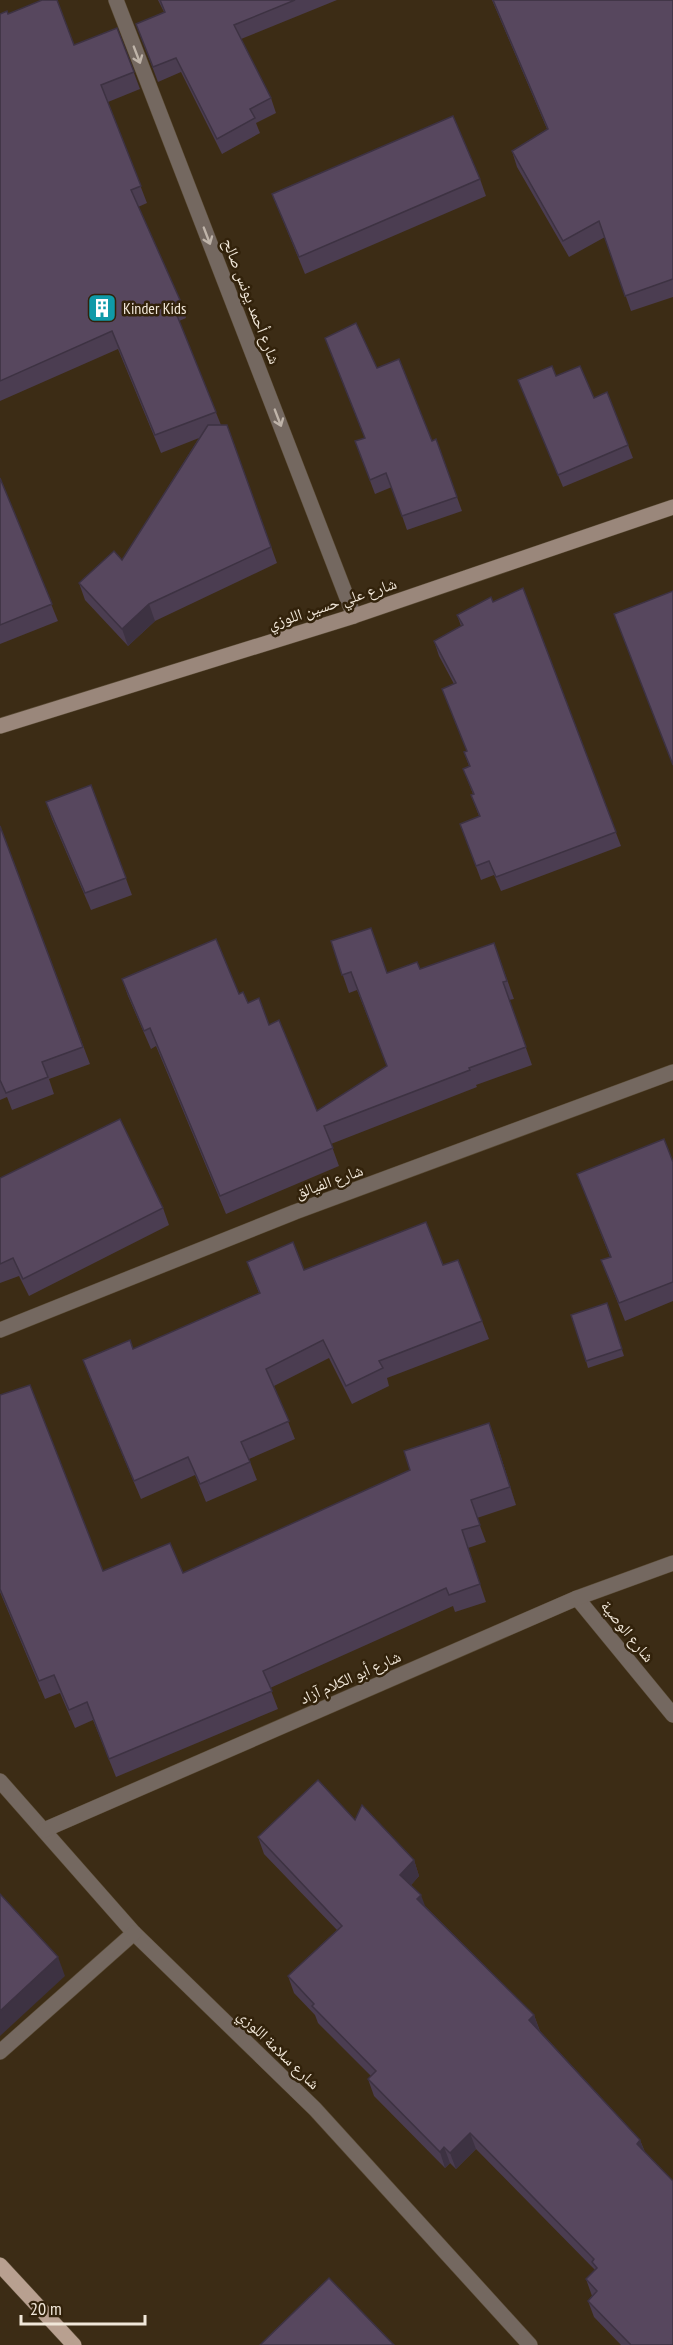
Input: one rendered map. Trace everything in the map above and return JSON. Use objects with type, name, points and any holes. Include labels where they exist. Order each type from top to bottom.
[{"type":"main road","points":[[0,2265],[74,2345]]},
{"type":"street","name":"شارع أحمد يونس صالح","points":[[116,0],[354,616]]},
{"type":"street","name":"شارع علي حسين اللوزي","points":[[0,726],[354,616],[673,507]]},
{"type":"street","name":"شارع الفيالق","points":[[0,1330],[295,1212],[673,1072]]},
{"type":"street","name":"شارع أبو الكلام آزاد","points":[[44,1830],[577,1598],[673,1563]]},
{"type":"street","name":"شارع الوصية","points":[[577,1598],[673,1715]]},
{"type":"street","name":"شارع سلامة اللوزي","points":[[0,1781],[134,1933],[315,2109],[530,2345]]},
{"type":"street","points":[[0,2052],[134,1933]]},
{"type":"building","points":[[42,0],[57,0],[74,45],[117,28],[134,72],[101,85],[141,186],[131,190],[180,300],[172,304],[175,310],[165,314],[176,313],[216,412],[155,435],[112,331],[0,381],[0,14],[7,11],[8,14]]},
{"type":"building","points":[[160,0],[295,0],[234,25],[271,98],[250,109],[255,118],[217,139],[176,58],[153,67],[136,24],[165,12]]},
{"type":"building","points":[[493,0],[673,0],[673,279],[625,296],[599,221],[563,241],[512,151],[548,129]]},
{"type":"building","points":[[453,116],[480,179],[299,257],[272,194]]},
{"type":"building","points":[[356,323],[377,368],[399,359],[432,441],[436,439],[457,497],[402,516],[386,473],[370,480],[355,441],[365,438],[325,338]]},
{"type":"building","points":[[552,366],[556,376],[580,366],[594,398],[607,392],[628,445],[558,475],[518,380]]},
{"type":"building","points":[[208,425],[227,425],[271,547],[149,604],[122,629],[79,583],[114,551],[122,560]]},
{"type":"building","points":[[0,478],[52,604],[0,625]]},
{"type":"building","points":[[523,588],[616,832],[496,877],[489,861],[476,866],[460,824],[480,816],[471,795],[474,794],[463,769],[470,766],[464,752],[467,751],[442,689],[456,683],[434,641],[463,625],[457,615],[491,597],[493,602]]},
{"type":"building","points":[[673,591],[673,765],[614,614]]},
{"type":"building","points":[[91,785],[126,878],[85,893],[46,802]]},
{"type":"building","points":[[0,826],[83,1047],[42,1062],[48,1077],[6,1093],[0,1080]]},
{"type":"building","points":[[371,928],[387,973],[417,962],[420,969],[494,943],[507,981],[503,982],[526,1047],[324,1126],[333,1148],[220,1196],[150,1028],[144,1031],[122,979],[216,939],[239,994],[243,992],[248,1003],[259,998],[269,1025],[279,1020],[317,1111],[387,1066],[351,972],[342,975],[331,941]]},
{"type":"building","points":[[120,1119],[163,1208],[23,1279],[13,1258],[0,1264],[0,1178]]},
{"type":"building","points":[[664,1139],[673,1162],[673,1282],[619,1303],[601,1260],[611,1257],[577,1174]]},
{"type":"building","points":[[426,1222],[443,1265],[458,1260],[482,1321],[379,1361],[383,1368],[346,1386],[323,1340],[266,1369],[289,1421],[241,1442],[250,1462],[200,1484],[188,1457],[134,1481],[83,1360],[130,1340],[133,1349],[260,1293],[247,1262],[293,1242],[304,1270]]},
{"type":"building","points":[[607,1303],[622,1349],[586,1361],[571,1315]]},
{"type":"building","points":[[30,1385],[103,1571],[170,1543],[183,1573],[410,1470],[404,1451],[489,1423],[510,1487],[471,1500],[480,1525],[462,1530],[480,1584],[449,1595],[446,1588],[263,1671],[272,1691],[109,1759],[87,1702],[69,1710],[54,1675],[39,1681],[0,1589],[0,1395]]},
{"type":"building","points":[[318,1780],[355,1820],[362,1805],[414,1860],[400,1875],[421,1895],[417,1899],[534,2015],[529,2020],[640,2140],[637,2144],[673,2181],[673,2345],[631,2345],[588,2301],[597,2291],[586,2279],[597,2268],[592,2262],[594,2259],[470,2133],[450,2153],[444,2147],[440,2152],[368,2079],[376,2071],[312,2006],[314,2004],[288,1976],[342,1926],[258,1837]]},
{"type":"building","points":[[0,1894],[58,1957],[0,2011]]},
{"type":"building","points":[[329,2278],[394,2345],[260,2345]]},
{"type":"place","name":"Kinder Kids","points":[[102,308]]}]
